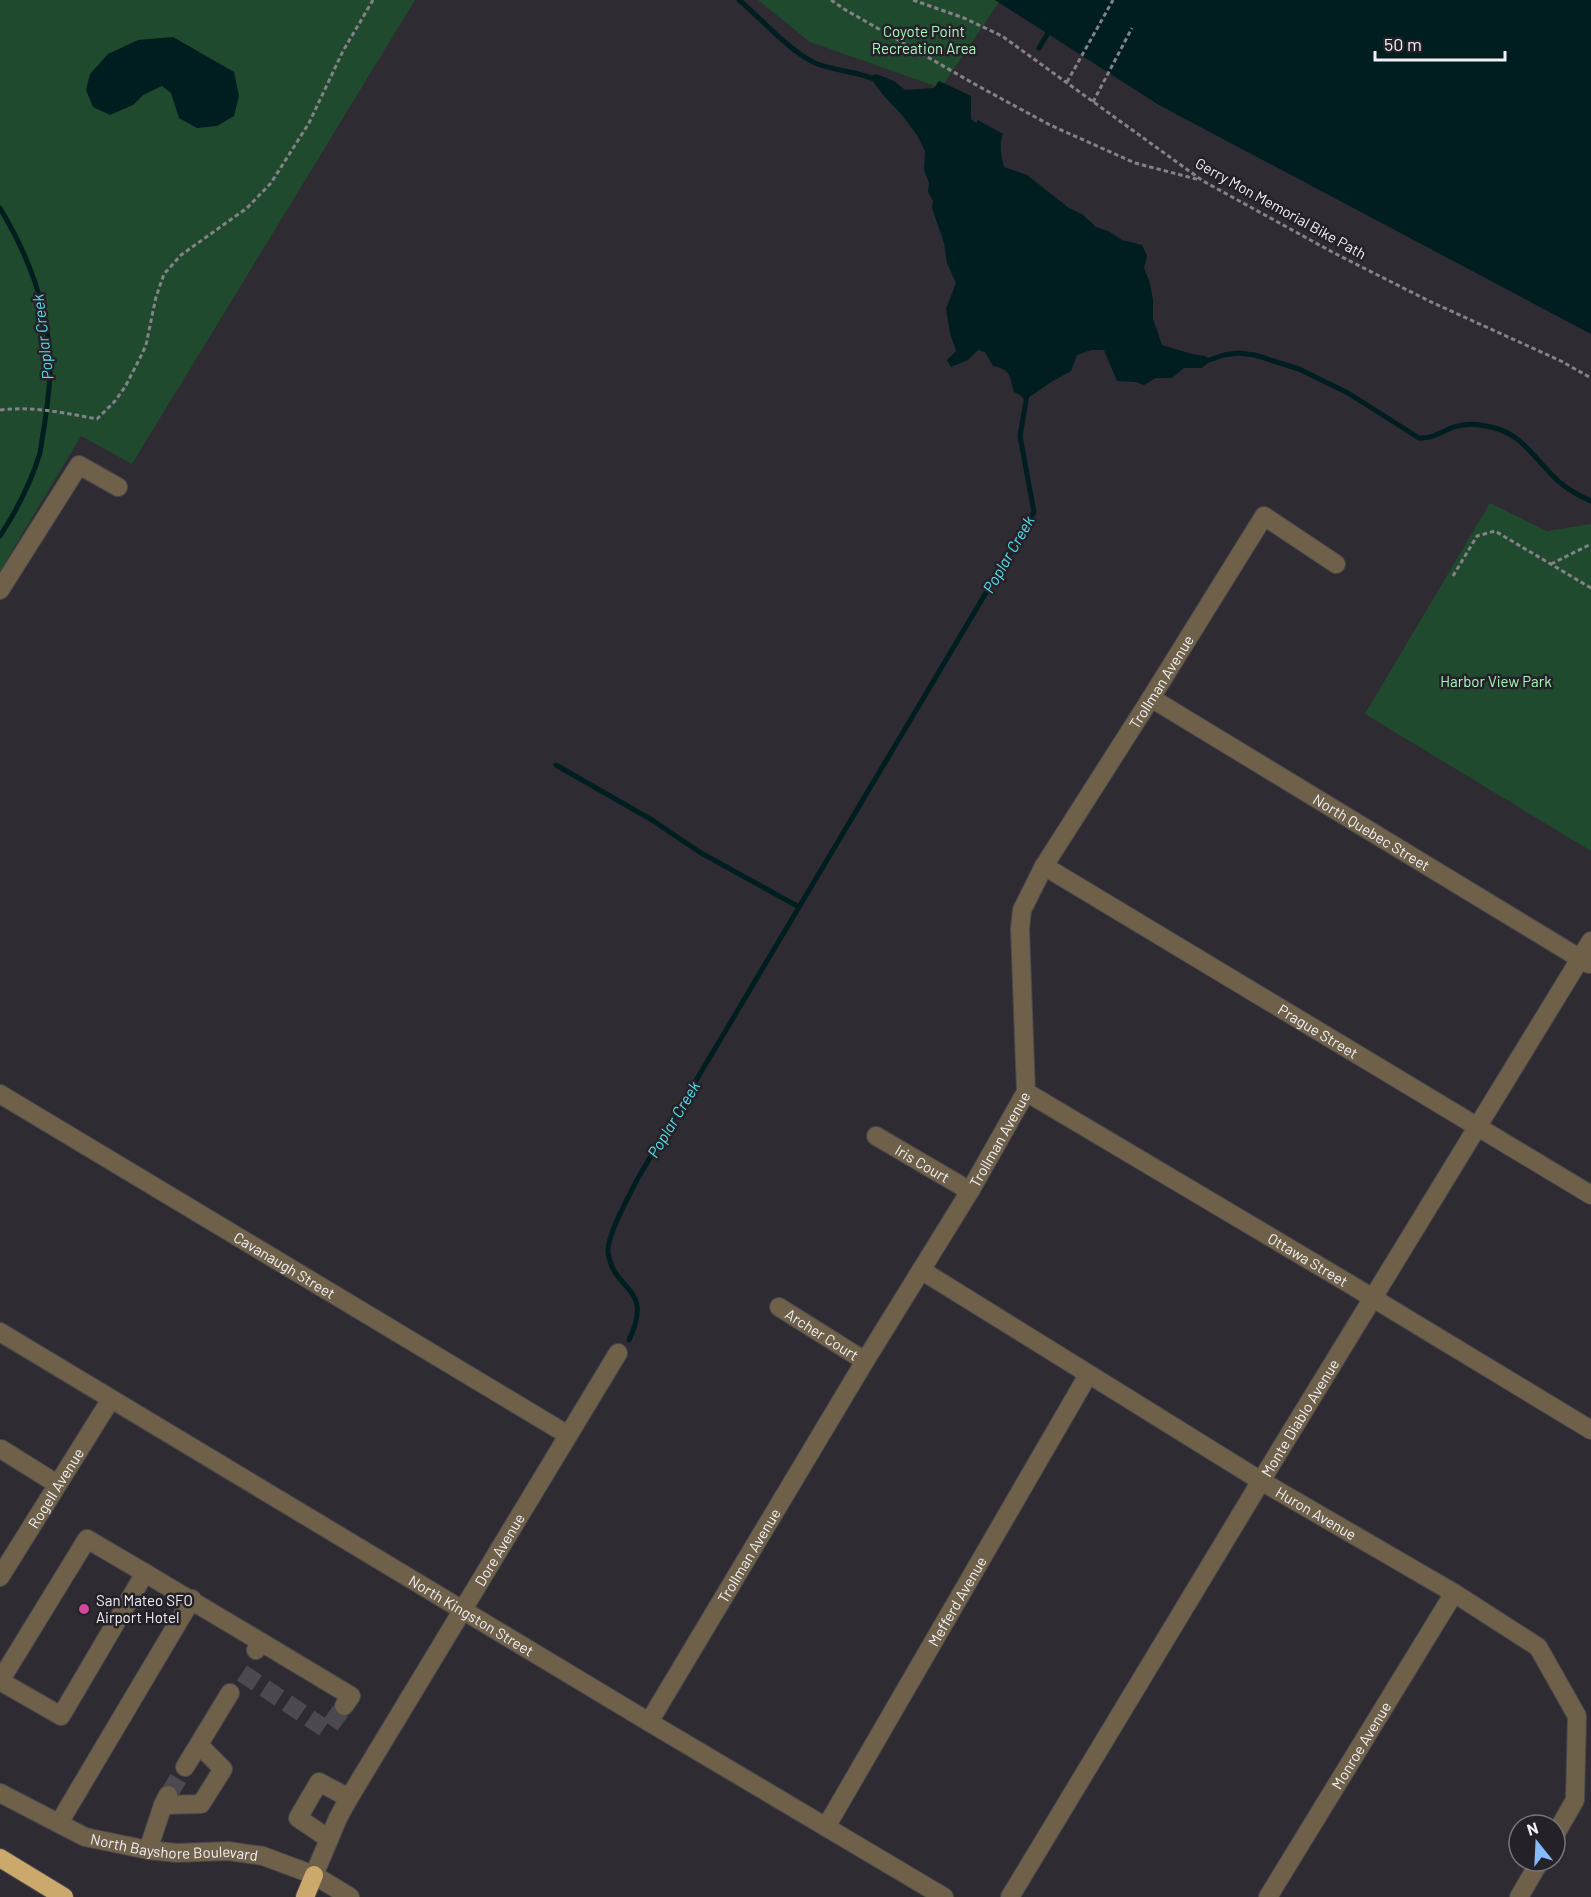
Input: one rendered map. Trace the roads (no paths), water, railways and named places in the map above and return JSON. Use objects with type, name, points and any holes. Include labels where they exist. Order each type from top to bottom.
[{"type":"highway","points":[[0,1858],[64,1897]]},
{"type":"highway","points":[[305,1897],[314,1875]]},
{"type":"street","points":[[0,590],[79,465],[118,487]]},
{"type":"street","name":"Trollman Avenue","points":[[649,1722],[865,1361],[970,1191],[1026,1092],[1020,929],[1022,910],[1044,866],[1264,516],[1336,564]]},
{"type":"street","name":"North Quebec Street","points":[[1151,699],[1586,962]]},
{"type":"street","name":"Prague Street","points":[[1044,866],[1591,1195]]},
{"type":"street","name":"Monte Diablo Avenue","points":[[1010,1897],[1479,1126],[1586,962],[1591,942]]},
{"type":"street","name":"Ottawa Street","points":[[1026,1092],[1374,1298],[1591,1430]]},
{"type":"street","name":"Cavanaugh Street","points":[[0,1094],[568,1435]]},
{"type":"street","name":"Iris Court","points":[[876,1136],[970,1191]]},
{"type":"street","name":"Huron Avenue","points":[[921,1270],[1261,1481],[1454,1593],[1538,1647],[1584,1714],[1575,1800],[1567,1814]]},
{"type":"street","name":"Archer Court","points":[[779,1307],[865,1361]]},
{"type":"street","name":"North Kingston Street","points":[[0,1332],[944,1897]]},
{"type":"street","name":"Dore Avenue","points":[[314,1875],[349,1798],[618,1353]]},
{"type":"street","name":"Mefferd Avenue","points":[[826,1827],[1088,1375]]},
{"type":"street","name":"Rogell Avenue","points":[[2,1568],[111,1399]]},
{"type":"street","points":[[1,1449],[57,1484]]},
{"type":"street","points":[[145,1573],[61,1716],[0,1681],[87,1539],[192,1599],[258,1647],[351,1696],[344,1706]]},
{"type":"street","name":"Monroe Avenue","points":[[1268,1897],[1454,1593]]},
{"type":"street","points":[[58,1823],[192,1599]]},
{"type":"street","points":[[185,1767],[230,1693]]},
{"type":"street","points":[[148,1850],[166,1799],[201,1804],[223,1769],[199,1745]]},
{"type":"street","points":[[329,1839],[298,1818],[319,1782],[349,1798]]},
{"type":"street","name":"North Bayshore Boulevard","points":[[0,1793],[85,1837],[148,1850],[177,1853],[246,1852],[281,1861],[314,1875],[350,1897]]},
{"type":"street","points":[[1519,1897],[1533,1873]]},
{"type":"waterway","name":"Poplar Creek","points":[[739,0],[805,58],[822,66],[874,79]]},
{"type":"waterway","name":"Poplar Creek","points":[[1039,48],[1048,33]]},
{"type":"waterway","name":"Poplar Creek","points":[[0,208],[21,247],[37,288],[47,330],[50,374],[40,453],[23,496],[0,536]]},
{"type":"waterway","points":[[1206,361],[1238,353],[1255,355],[1299,369],[1348,393],[1419,438],[1472,424],[1501,430],[1525,446],[1560,483],[1591,501]]},
{"type":"waterway","name":"Poplar Creek","points":[[629,1340],[636,1322],[637,1309],[635,1299],[611,1265],[608,1252],[615,1225],[638,1178],[1034,512],[1020,436],[1027,395]]},
{"type":"waterway","name":"Poplar Creek","points":[[556,765],[652,820],[701,853],[799,907]]},
{"type":"tunnel","points":[[242,1673],[327,1730],[344,1706]]},
{"type":"tunnel","points":[[169,1794],[185,1767]]},
{"type":"place","name":"San Mateo SFO Airport Hotel","points":[[84,1609]]},
{"type":"park label","name":"Coyote Point Recreation Area","points":[[924,40]]},
{"type":"park label","name":"Harbor View Park","points":[[1496,681]]}]
